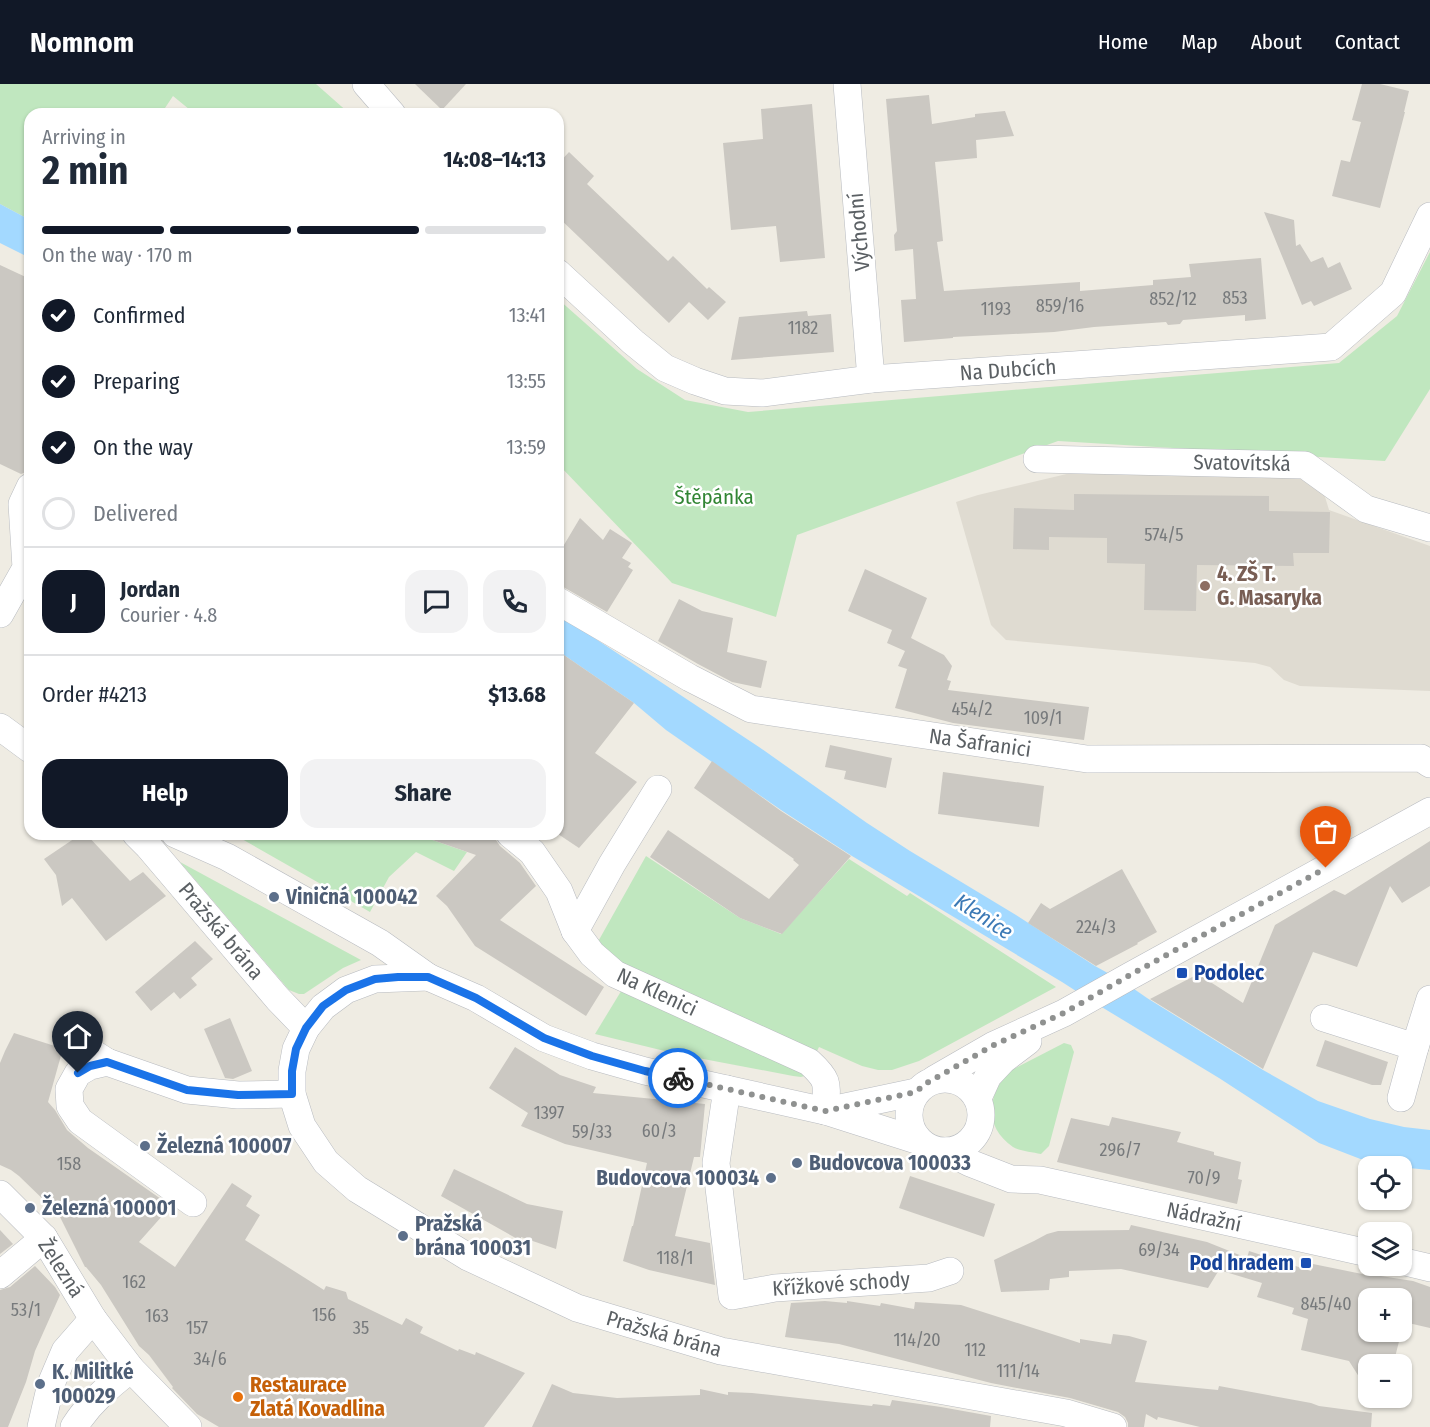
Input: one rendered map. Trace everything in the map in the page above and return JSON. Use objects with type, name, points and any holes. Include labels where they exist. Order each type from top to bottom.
[{"type":"street","points":[[367,84],[387,108]]},
{"type":"street","name":"Východní","points":[[847,84],[871,379]]},
{"type":"street","name":"Na Dubcích","points":[[564,279],[665,368],[725,391],[762,393],[871,379],[1331,347],[1393,292],[1430,216]]},
{"type":"street","name":"Svatovítská","points":[[1037,459],[1305,465],[1366,509],[1430,528]]},
{"type":"street","points":[[24,500],[22,504],[24,536]]},
{"type":"street","points":[[0,614],[24,572]]},
{"type":"street","name":"Na Šafranici","points":[[564,604],[690,678],[751,709],[1087,759],[1420,758],[1430,764]]},
{"type":"street","points":[[0,727],[24,745]]},
{"type":"street","points":[[575,931],[612,864],[658,789]]},
{"type":"street","points":[[919,1141],[911,1130],[908,1117],[910,1104],[925,1086],[994,1045],[1064,1013],[1430,811]]},
{"type":"street","name":"Pražská brána","points":[[142,840],[278,999],[306,1028]]},
{"type":"street","points":[[188,840],[227,858],[380,943],[428,977],[476,998],[544,1038],[592,1056],[825,1111],[919,1141],[932,1149],[946,1151],[967,1144],[975,1136],[980,1126],[981,1112],[978,1098],[967,1085],[952,1078],[825,1111]]},
{"type":"street","name":"Na Klenici","points":[[517,840],[532,852],[559,891],[575,931],[592,954],[615,974],[809,1062],[821,1073],[827,1086],[825,1111]]},
{"type":"street","name":"Pražská brána","points":[[428,977],[375,979],[346,990],[323,1006],[306,1028],[296,1049],[292,1071],[292,1094],[302,1126],[323,1167],[468,1257],[575,1314],[721,1351],[1066,1413],[1113,1427]]},
{"type":"street","points":[[1401,1098],[1414,1047],[1430,999]]},
{"type":"street","points":[[978,1098],[988,1076],[1003,1060],[1064,1013]]},
{"type":"street","points":[[1324,1018],[1414,1047]]},
{"type":"street","points":[[71,1040],[107,1062],[187,1090],[238,1095],[292,1094]]},
{"type":"street","points":[[107,1062],[90,1066],[78,1073],[69,1089],[70,1106],[80,1121],[193,1203]]},
{"type":"street","name":"Křížkové schody","points":[[727,1089],[716,1163],[732,1296],[775,1288],[929,1278],[950,1271]]},
{"type":"street","name":"Nádražní","points":[[980,1126],[993,1151],[1009,1165],[1040,1180]]},
{"type":"street","name":"Nádražní","points":[[946,1151],[1011,1179],[1040,1180],[1358,1251]]},
{"type":"street","name":"Železná","points":[[0,1194],[44,1238],[66,1270],[93,1319],[131,1369],[188,1427]]},
{"type":"street","points":[[0,1275],[44,1238]]},
{"type":"street","points":[[1412,1264],[1430,1268]]},
{"type":"street","points":[[41,1427],[51,1384],[65,1351],[93,1319]]},
{"type":"street","points":[[74,1427],[90,1404],[131,1369]]},
{"type":"shaded area","name":"4. ZŠ T. G. Masaryka","points":[[1075,472],[1319,477],[1329,510],[1430,546],[1430,691],[1300,686],[1284,680],[1270,667],[1255,663],[1006,640],[991,625],[956,502]]},
{"type":"green space","points":[[0,84],[316,84],[343,108],[188,108],[173,96],[165,108],[24,108],[24,217],[0,204]]},
{"type":"green space","name":"Štěpánka","points":[[1430,252],[1430,389],[1385,461],[1058,441],[797,535],[776,617],[672,583],[564,470],[564,304],[637,369],[685,400],[748,412],[1339,363],[1397,316]]},
{"type":"green space","points":[[244,840],[432,840],[467,852],[454,871],[416,852],[389,877],[370,912]]},
{"type":"green space","points":[[646,856],[740,918],[781,934],[849,859],[907,896],[910,893],[1056,987],[919,1061],[892,1070],[878,1070],[862,1066],[819,1047],[816,1053],[619,966],[595,947]]},
{"type":"green space","points":[[180,862],[361,960],[343,968],[304,994],[289,990]]},
{"type":"green space","points":[[623,988],[808,1075],[793,1076],[677,1054],[595,1034]]},
{"type":"green space","points":[[1064,1043],[1071,1045],[1074,1052],[1049,1146],[1041,1154],[1013,1147],[997,1130],[993,1121],[993,1101],[996,1091],[1008,1072]]},
{"type":"water","points":[[0,204],[24,217],[24,255],[0,243]]},
{"type":"water","name":"Klenice","points":[[564,618],[759,747],[910,851],[1263,1070],[1318,1101],[1370,1119],[1430,1130],[1430,1170],[1412,1168],[1412,1156],[1358,1156],[1358,1158],[1319,1143],[1219,1078],[852,856],[666,730],[634,703],[564,655]]},
{"type":"building","points":[[415,84],[466,84],[444,108],[440,108]]},
{"type":"building","points":[[1362,84],[1380,84],[1409,91],[1380,208],[1332,196],[1341,160],[1350,162],[1361,122],[1352,120]]},
{"type":"building","points":[[929,95],[932,124],[975,117],[975,114],[1005,111],[1014,136],[976,140],[977,158],[935,162],[943,241],[937,242],[944,291],[1080,282],[1080,291],[1153,285],[1153,280],[1191,277],[1189,264],[1261,258],[1266,319],[1245,321],[1245,315],[1183,320],[1180,324],[1168,325],[1166,322],[904,342],[901,300],[916,299],[913,249],[895,251],[894,235],[897,231],[886,99]]},
{"type":"building","points":[[812,104],[825,258],[780,262],[776,226],[731,230],[723,143],[763,139],[761,109]]},
{"type":"building","points":[[569,152],[594,176],[587,184],[668,261],[673,256],[707,289],[709,287],[726,302],[708,320],[689,302],[669,323],[564,223],[564,157]]},
{"type":"building","points":[[1264,212],[1294,220],[1296,246],[1300,244],[1311,262],[1323,257],[1328,268],[1340,262],[1352,289],[1314,306],[1311,301],[1302,305]]},
{"type":"building","points":[[0,265],[24,276],[24,473],[21,474],[0,464]]},
{"type":"building","points":[[807,311],[808,316],[831,314],[834,352],[731,360],[739,317]]},
{"type":"building","points":[[1074,494],[1269,496],[1269,511],[1330,512],[1329,553],[1293,553],[1294,566],[1197,565],[1196,611],[1144,610],[1145,564],[1107,563],[1107,538],[1049,537],[1049,550],[1013,549],[1014,508],[1074,510]]},
{"type":"building","points":[[580,518],[603,540],[610,529],[632,543],[622,558],[631,563],[628,567],[633,570],[607,612],[564,587],[564,545]]},
{"type":"building","points":[[865,569],[927,598],[911,638],[944,655],[952,666],[947,680],[951,681],[948,690],[1089,707],[1084,740],[953,723],[895,708],[907,669],[898,666],[905,651],[887,643],[892,630],[848,611]]},
{"type":"building","points":[[679,599],[702,611],[733,618],[727,652],[767,661],[761,688],[732,682],[658,641]]},
{"type":"building","points":[[564,655],[634,703],[595,753],[637,782],[579,848],[564,838]]},
{"type":"building","points":[[830,745],[892,758],[886,788],[844,779],[846,771],[825,767]]},
{"type":"building","points":[[712,761],[781,811],[851,856],[782,934],[740,918],[650,857],[668,830],[769,899],[799,865],[794,859],[694,788]]},
{"type":"building","points":[[943,772],[1044,786],[1039,827],[938,814]]},
{"type":"building","points":[[72,840],[92,840],[130,881],[143,872],[166,896],[106,941],[72,898],[62,906],[56,875],[44,859]]},
{"type":"building","points":[[433,840],[496,840],[520,863],[536,886],[500,920],[604,987],[586,1016],[475,946],[447,906],[436,896],[476,855]]},
{"type":"building","points":[[1430,841],[1430,886],[1402,903],[1390,886],[1357,967],[1313,952],[1263,1069],[1150,999],[1198,974],[1243,1003],[1275,925],[1334,890],[1345,895]]},
{"type":"building","points":[[1122,869],[1157,932],[1138,944],[1096,966],[1028,923],[1041,903],[1050,909]]},
{"type":"building","points":[[195,941],[213,959],[191,978],[197,985],[180,999],[174,992],[151,1011],[135,992]]},
{"type":"building","points":[[230,1018],[252,1071],[233,1079],[225,1078],[204,1029]]},
{"type":"building","points":[[14,1033],[58,1047],[62,1052],[48,1102],[67,1130],[88,1148],[171,1206],[139,1242],[175,1267],[232,1183],[252,1196],[246,1206],[260,1215],[245,1240],[324,1290],[326,1286],[346,1292],[348,1299],[402,1325],[406,1318],[423,1327],[420,1333],[458,1351],[459,1349],[475,1355],[476,1352],[525,1373],[484,1427],[219,1427],[197,1414],[172,1388],[149,1355],[139,1346],[101,1285],[85,1267],[54,1205],[52,1208],[19,1176],[0,1165],[0,1063]]},
{"type":"building","points":[[1325,1040],[1388,1062],[1381,1085],[1372,1085],[1316,1066]]},
{"type":"building","points":[[515,1047],[560,1075],[596,1087],[593,1093],[705,1104],[700,1157],[694,1157],[675,1236],[710,1243],[715,1285],[649,1270],[623,1261],[647,1163],[565,1144],[521,1126],[528,1113],[489,1088]]},
{"type":"building","points":[[1112,1117],[1181,1132],[1177,1142],[1241,1162],[1238,1179],[1242,1180],[1237,1204],[1057,1162],[1071,1118],[1109,1126]]},
{"type":"building","points":[[454,1169],[527,1204],[563,1211],[556,1249],[521,1237],[521,1241],[441,1196]]},
{"type":"building","points":[[910,1176],[995,1204],[984,1237],[899,1208]]},
{"type":"building","points":[[1131,1225],[1207,1242],[1247,1258],[1249,1251],[1311,1271],[1313,1264],[1358,1273],[1358,1276],[1381,1276],[1413,1281],[1430,1287],[1430,1328],[1412,1324],[1412,1288],[1358,1288],[1358,1342],[1399,1342],[1396,1354],[1358,1354],[1358,1375],[1349,1361],[1301,1350],[1308,1319],[1292,1314],[1294,1308],[1257,1297],[1262,1283],[1219,1270],[1208,1288],[1121,1269],[1069,1271],[1069,1277],[1050,1279],[1049,1290],[1001,1292],[994,1260],[1047,1234],[1058,1231],[1129,1230]]},
{"type":"building","points":[[0,1230],[13,1244],[0,1254]]},
{"type":"building","points":[[35,1266],[60,1295],[35,1351],[26,1382],[8,1427],[0,1427],[0,1290],[10,1287]]},
{"type":"building","points":[[825,1301],[847,1303],[847,1301],[880,1306],[881,1303],[914,1309],[915,1302],[961,1305],[1080,1343],[1080,1339],[1111,1344],[1113,1334],[1129,1336],[1147,1341],[1135,1382],[1218,1390],[1219,1386],[1319,1406],[1372,1413],[1371,1427],[1200,1427],[1158,1417],[1157,1420],[1146,1414],[1144,1427],[1128,1427],[1125,1417],[1118,1412],[1070,1398],[991,1383],[839,1344],[785,1337],[791,1303]]},
{"type":"building","points":[[552,1384],[573,1393],[617,1398],[700,1395],[700,1389],[728,1395],[728,1392],[752,1393],[872,1406],[873,1404],[890,1406],[892,1400],[991,1416],[990,1427],[532,1427]]},
{"type":"way so far","points":[[678,1078],[825,1111],[916,1092],[925,1084],[994,1045],[1064,1013],[1326,868]]},
{"type":"place","name":"4. ZŠ T. G. Masaryka","points":[[1205,586]]},
{"type":"place","name":"Viničná 100042","points":[[274,897]]},
{"type":"place","name":"Podolec","points":[[1182,973]]},
{"type":"place","name":"Železná 100007","points":[[145,1146]]},
{"type":"place","name":"Budovcova 100033","points":[[797,1163]]},
{"type":"place","name":"Budovcova 100034","points":[[771,1178]]},
{"type":"place","name":"Železná 100001","points":[[30,1208]]},
{"type":"place","name":"Pražská brána 100031","points":[[403,1236]]},
{"type":"place","name":"Pod hradem","points":[[1306,1263]]},
{"type":"place","name":"K. Militké 100029","points":[[40,1384]]},
{"type":"place","name":"Restaurace Zlatá Kovadlina","points":[[238,1397]]},
{"type":"route","points":[[78,1073],[90,1066],[107,1062],[187,1090],[238,1095],[292,1094],[292,1071],[296,1049],[306,1028],[323,1006],[346,990],[375,979],[428,977],[476,998],[544,1038],[592,1056],[678,1078]]}]
